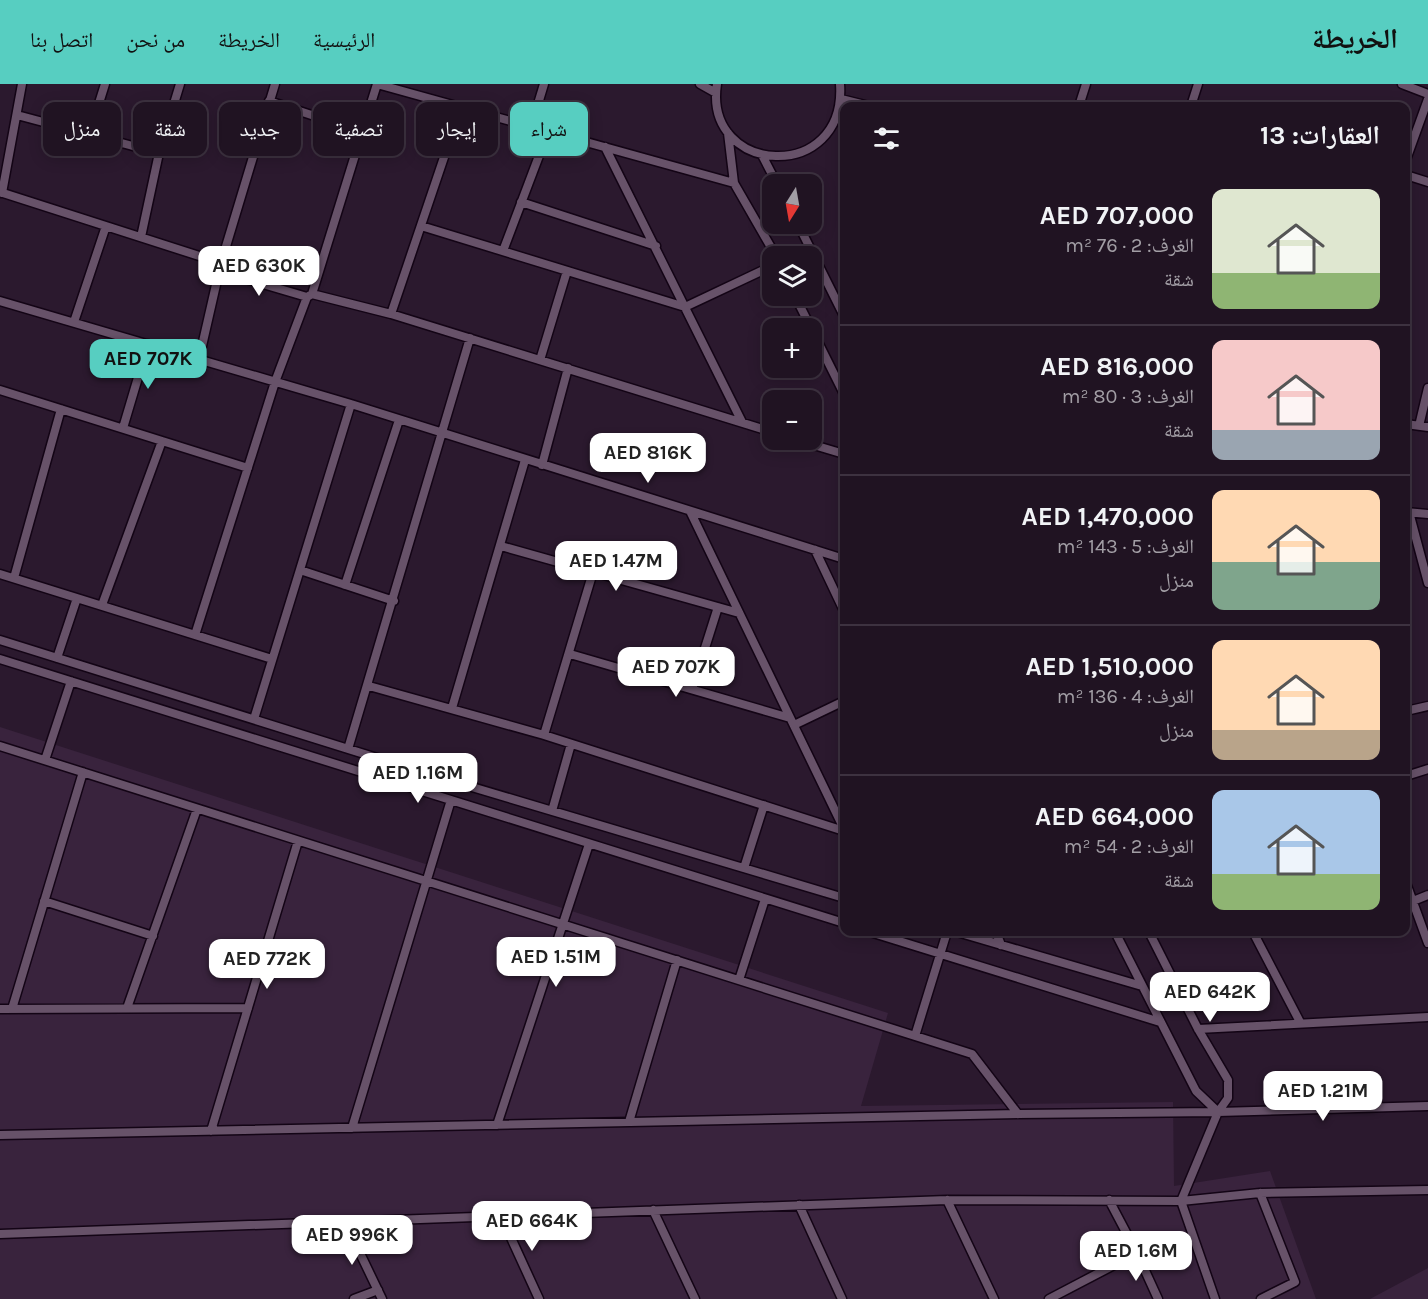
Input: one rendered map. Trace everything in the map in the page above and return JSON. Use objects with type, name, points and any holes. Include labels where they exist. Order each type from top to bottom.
[{"type":"street","points":[[22,84],[1,193],[141,237],[220,267],[309,296],[391,314],[762,429]]},
{"type":"street","points":[[99,102],[105,84]]},
{"type":"street","points":[[175,102],[180,84]]},
{"type":"street","points":[[199,359],[220,267],[275,84]]},
{"type":"street","points":[[372,102],[377,84],[443,102]]},
{"type":"street","points":[[539,102],[544,84]]},
{"type":"street","points":[[700,84],[717,88],[718,112],[728,133],[734,183],[770,246]]},
{"type":"street","points":[[840,84],[841,99],[853,102]]},
{"type":"street","points":[[1080,102],[1086,84]]},
{"type":"street","points":[[1192,102],[1198,84]]},
{"type":"street","points":[[1402,84],[1428,94]]},
{"type":"street","points":[[1410,149],[1428,99]]},
{"type":"street","points":[[269,101],[313,116]]},
{"type":"street","points":[[17,115],[43,122]]},
{"type":"street","points":[[728,133],[738,143],[762,155],[780,157],[798,154],[815,146],[840,118]]},
{"type":"street","points":[[588,143],[734,183]]},
{"type":"street","points":[[605,147],[742,422]]},
{"type":"street","points":[[762,155],[772,174]]},
{"type":"street","points":[[141,237],[158,156]]},
{"type":"street","points":[[195,634],[275,382],[309,296],[355,156]]},
{"type":"street","points":[[391,314],[445,156]]},
{"type":"street","points":[[503,251],[539,156]]},
{"type":"street","points":[[1410,176],[1428,182]]},
{"type":"street","points":[[521,202],[656,246]]},
{"type":"street","points":[[74,322],[106,226]]},
{"type":"street","points":[[421,226],[685,307],[762,271]]},
{"type":"street","points":[[803,234],[840,308]]},
{"type":"street","points":[[540,360],[567,271]]},
{"type":"street","points":[[0,301],[351,404],[840,558]]},
{"type":"street","points":[[800,306],[840,385]]},
{"type":"street","points":[[348,749],[369,686],[470,338]]},
{"type":"street","points":[[123,428],[148,344]]},
{"type":"street","points":[[542,465],[568,368]]},
{"type":"street","points":[[1424,426],[1428,388]]},
{"type":"street","points":[[0,390],[248,468]]},
{"type":"street","points":[[254,719],[351,404]]},
{"type":"street","points":[[14,578],[61,409]]},
{"type":"street","points":[[345,585],[399,420]]},
{"type":"street","points":[[102,605],[162,441]]},
{"type":"street","points":[[822,447],[840,453]]},
{"type":"street","points":[[452,708],[525,460]]},
{"type":"street","points":[[690,511],[840,822]]},
{"type":"street","points":[[1410,512],[1428,514]]},
{"type":"street","points":[[1410,522],[1428,583]]},
{"type":"street","points":[[501,546],[739,613]]},
{"type":"street","points":[[815,550],[840,603]]},
{"type":"street","points":[[300,570],[394,601]]},
{"type":"street","points":[[544,735],[593,572]]},
{"type":"street","points":[[0,574],[272,659]]},
{"type":"street","points":[[57,657],[77,598]]},
{"type":"street","points":[[692,689],[718,607]]},
{"type":"street","points":[[0,640],[348,749],[840,897]]},
{"type":"street","points":[[570,654],[692,689],[792,722],[840,703]]},
{"type":"street","points":[[0,659],[840,922]]},
{"type":"street","points":[[45,760],[71,681]]},
{"type":"street","points":[[369,686],[544,735],[840,829]]},
{"type":"street","points":[[1410,710],[1428,706]]},
{"type":"street","points":[[552,811],[572,744]]},
{"type":"street","points":[[0,746],[972,1054],[1018,1114]]},
{"type":"street","points":[[1410,775],[1428,769]]},
{"type":"street","points":[[12,1009],[83,772]]},
{"type":"street","points":[[352,1128],[451,800]]},
{"type":"street","points":[[744,868],[764,806]]},
{"type":"street","points":[[127,1008],[197,809]]},
{"type":"street","points":[[212,1131],[298,841]]},
{"type":"street","points":[[497,1125],[589,843]]},
{"type":"street","points":[[1410,893],[1428,943]]},
{"type":"street","points":[[1413,901],[1428,895]]},
{"type":"street","points":[[740,980],[765,899]]},
{"type":"street","points":[[44,901],[153,936]]},
{"type":"street","points":[[883,936],[1160,1022]]},
{"type":"street","points":[[915,1036],[946,936]]},
{"type":"street","points":[[971,936],[1142,986]]},
{"type":"street","points":[[998,936],[1001,945]]},
{"type":"street","points":[[1117,936],[1196,1091],[1218,1112]]},
{"type":"street","points":[[1151,936],[1198,1029],[1228,1080],[1228,1098],[1218,1112],[1181,1201],[1215,1299]]},
{"type":"street","points":[[1255,936],[1300,1022]]},
{"type":"street","points":[[628,1122],[677,960]]},
{"type":"street","points":[[0,1009],[248,1008]]},
{"type":"street","points":[[1198,1029],[1428,1017]]},
{"type":"street","points":[[0,1135],[1428,1106]]},
{"type":"street","points":[[0,1234],[947,1200],[1181,1201],[1260,1193],[1428,1190]]},
{"type":"street","points":[[1260,1193],[1295,1282],[1261,1299]]},
{"type":"street","points":[[947,1200],[994,1299]]},
{"type":"street","points":[[1109,1200],[1158,1299]]},
{"type":"street","points":[[799,1205],[842,1299]]},
{"type":"street","points":[[653,1210],[695,1299]]},
{"type":"street","points":[[501,1216],[538,1299]]},
{"type":"street","points":[[345,1222],[382,1299]]},
{"type":"street","points":[[1049,1299],[1137,1253]]},
{"type":"street","points":[[354,1299],[378,1290]]},
{"type":"shaded area","points":[[0,727],[888,1013],[861,1106],[1173,1102],[1174,1186],[1270,1171],[1316,1299],[0,1299]]},
{"type":"shaded area","points":[[1428,1268],[1428,1299],[1370,1299]]}]
